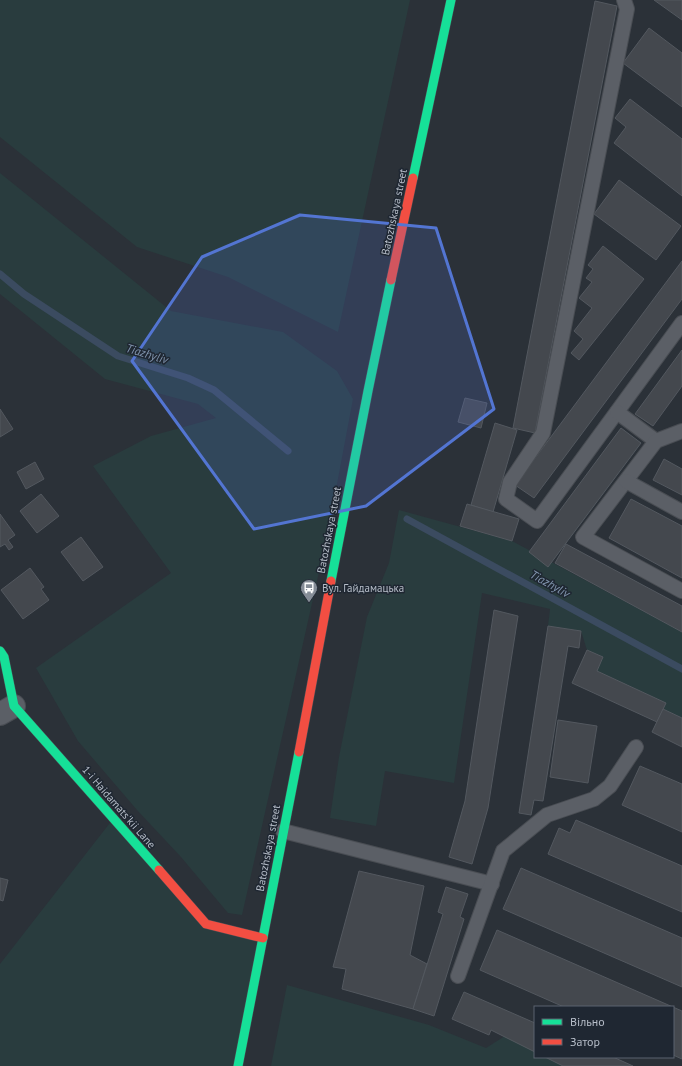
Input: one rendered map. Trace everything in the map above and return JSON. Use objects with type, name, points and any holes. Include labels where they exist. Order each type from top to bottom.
[{"type":"street","name":"Batozhskaya street","points":[[238,1066],[368,391],[451,0]]},
{"type":"street","name":"1-i Haidamats'kii Lane","points":[[0,651],[4,657],[7,710],[206,924],[263,938]]},
{"type":"lane","points":[[624,0],[627,9],[543,433],[510,482],[506,499],[537,521],[682,323]]},
{"type":"lane","points":[[617,412],[656,441]]},
{"type":"lane","points":[[682,431],[656,441],[583,537],[682,591]]},
{"type":"lane","points":[[626,481],[682,512]]},
{"type":"lane","points":[[458,976],[504,851],[547,815],[594,799],[610,786],[636,747]]},
{"type":"lane","points":[[283,831],[492,884]]},
{"type":"highlighted area","points":[[300,215],[436,228],[494,409],[366,506],[254,529],[132,361],[202,257]]},
{"type":"shaded area","points":[[0,0],[410,0],[338,332],[228,277],[137,247],[0,137]]},
{"type":"shaded area","points":[[0,173],[171,311],[283,332],[337,371],[353,399],[328,532],[242,915],[228,913],[181,857],[137,810],[78,741],[36,668],[171,573],[93,466],[151,436],[216,418],[198,404],[105,379],[0,294]]},
{"type":"shaded area","points":[[399,510],[512,541],[682,632],[682,718],[663,709],[666,703],[597,671],[603,657],[587,650],[581,631],[548,626],[550,609],[482,593],[454,783],[385,771],[376,826],[330,818],[339,757],[367,617],[389,563]]},
{"type":"shaded area","points":[[113,819],[206,923],[263,938],[238,1066],[0,1066],[0,964]]},
{"type":"shaded area","points":[[287,985],[429,1025],[486,1048],[505,1036],[534,1051],[534,1058],[547,1058],[563,1066],[271,1066]]},
{"type":"building","points":[[654,0],[682,0],[682,20]]},
{"type":"building","points":[[595,1],[617,6],[535,433],[513,428]]},
{"type":"building","points":[[649,28],[682,53],[682,107],[623,63]]},
{"type":"building","points":[[630,99],[682,139],[682,196],[614,143],[626,127],[615,118]]},
{"type":"building","points":[[619,180],[681,226],[656,260],[594,214]]},
{"type":"building","points":[[603,246],[644,279],[579,360],[571,353],[583,339],[574,331],[592,308],[579,298],[592,282],[586,278],[593,269],[588,265]]},
{"type":"building","points":[[682,261],[682,299],[534,498],[515,485]]},
{"type":"building","points":[[682,350],[682,386],[653,426],[635,414]]},
{"type":"building","points":[[465,398],[487,403],[481,428],[458,422]]},
{"type":"building","points":[[0,409],[13,429],[0,437]]},
{"type":"building","points":[[495,423],[517,430],[493,512],[471,505]]},
{"type":"building","points":[[621,428],[641,443],[548,567],[529,552]]},
{"type":"building","points":[[664,459],[682,469],[682,495],[653,480]]},
{"type":"building","points":[[35,462],[44,479],[26,489],[17,472]]},
{"type":"building","points":[[41,494],[59,516],[37,533],[20,511]]},
{"type":"building","points":[[631,499],[682,526],[682,578],[609,538]]},
{"type":"building","points":[[467,504],[519,519],[512,541],[460,526]]},
{"type":"building","points":[[0,514],[15,535],[8,540],[13,547],[9,550],[5,544],[0,547]]},
{"type":"building","points":[[81,537],[103,567],[83,581],[61,552]]},
{"type":"building","points":[[566,544],[682,606],[682,632],[555,563]]},
{"type":"building","points":[[30,568],[44,587],[41,589],[49,600],[23,619],[1,590]]},
{"type":"building","points":[[494,610],[518,616],[488,808],[472,864],[449,857],[465,801]]},
{"type":"building","points":[[548,626],[581,631],[579,648],[568,646],[543,801],[534,800],[531,815],[519,813]]},
{"type":"building","points":[[587,650],[603,657],[597,671],[666,703],[657,722],[572,683]]},
{"type":"building","points":[[663,709],[682,718],[682,747],[652,732]]},
{"type":"building","points":[[558,720],[597,726],[588,783],[550,777]]},
{"type":"building","points":[[640,766],[682,784],[682,832],[622,805]]},
{"type":"building","points":[[576,820],[682,866],[682,912],[548,854],[559,828],[570,833]]},
{"type":"building","points":[[521,868],[682,938],[682,987],[503,909]]},
{"type":"building","points":[[359,871],[424,886],[410,955],[427,964],[413,1009],[342,989],[346,969],[333,967]]},
{"type":"building","points":[[0,878],[8,880],[3,901],[0,900]]},
{"type":"building","points":[[446,887],[468,894],[460,917],[464,919],[434,1016],[413,1009],[443,914],[438,912]]},
{"type":"building","points":[[497,930],[671,1006],[562,1006],[480,970]]},
{"type":"building","points":[[464,992],[534,1023],[534,1052],[491,1030],[489,1035],[452,1019]]},
{"type":"building","points":[[674,1007],[682,1011],[682,1059],[674,1055]]},
{"type":"building","points":[[547,1058],[615,1058],[633,1066],[563,1066]]},
{"type":"waterway","name":"Tiazhyliv","points":[[0,274],[24,294],[118,356],[188,378],[214,390],[288,451]]},
{"type":"waterway","name":"Tiazhyliv","points":[[407,519],[682,669]]},
{"type":"traffic: fast","points":[[413,178],[451,0]]},
{"type":"traffic: fast","points":[[331,581],[391,280]]},
{"type":"traffic: fast","points":[[0,651],[4,657],[14,706],[159,870]]},
{"type":"traffic: fast","points":[[238,1066],[299,752]]},
{"type":"traffic: jam","points":[[391,280],[413,178]]},
{"type":"traffic: jam","points":[[299,752],[331,581]]},
{"type":"traffic: jam","points":[[159,870],[206,924],[263,938]]},
{"type":"place","name":"Вул. Гайдамацька","points":[[309,603]]}]
